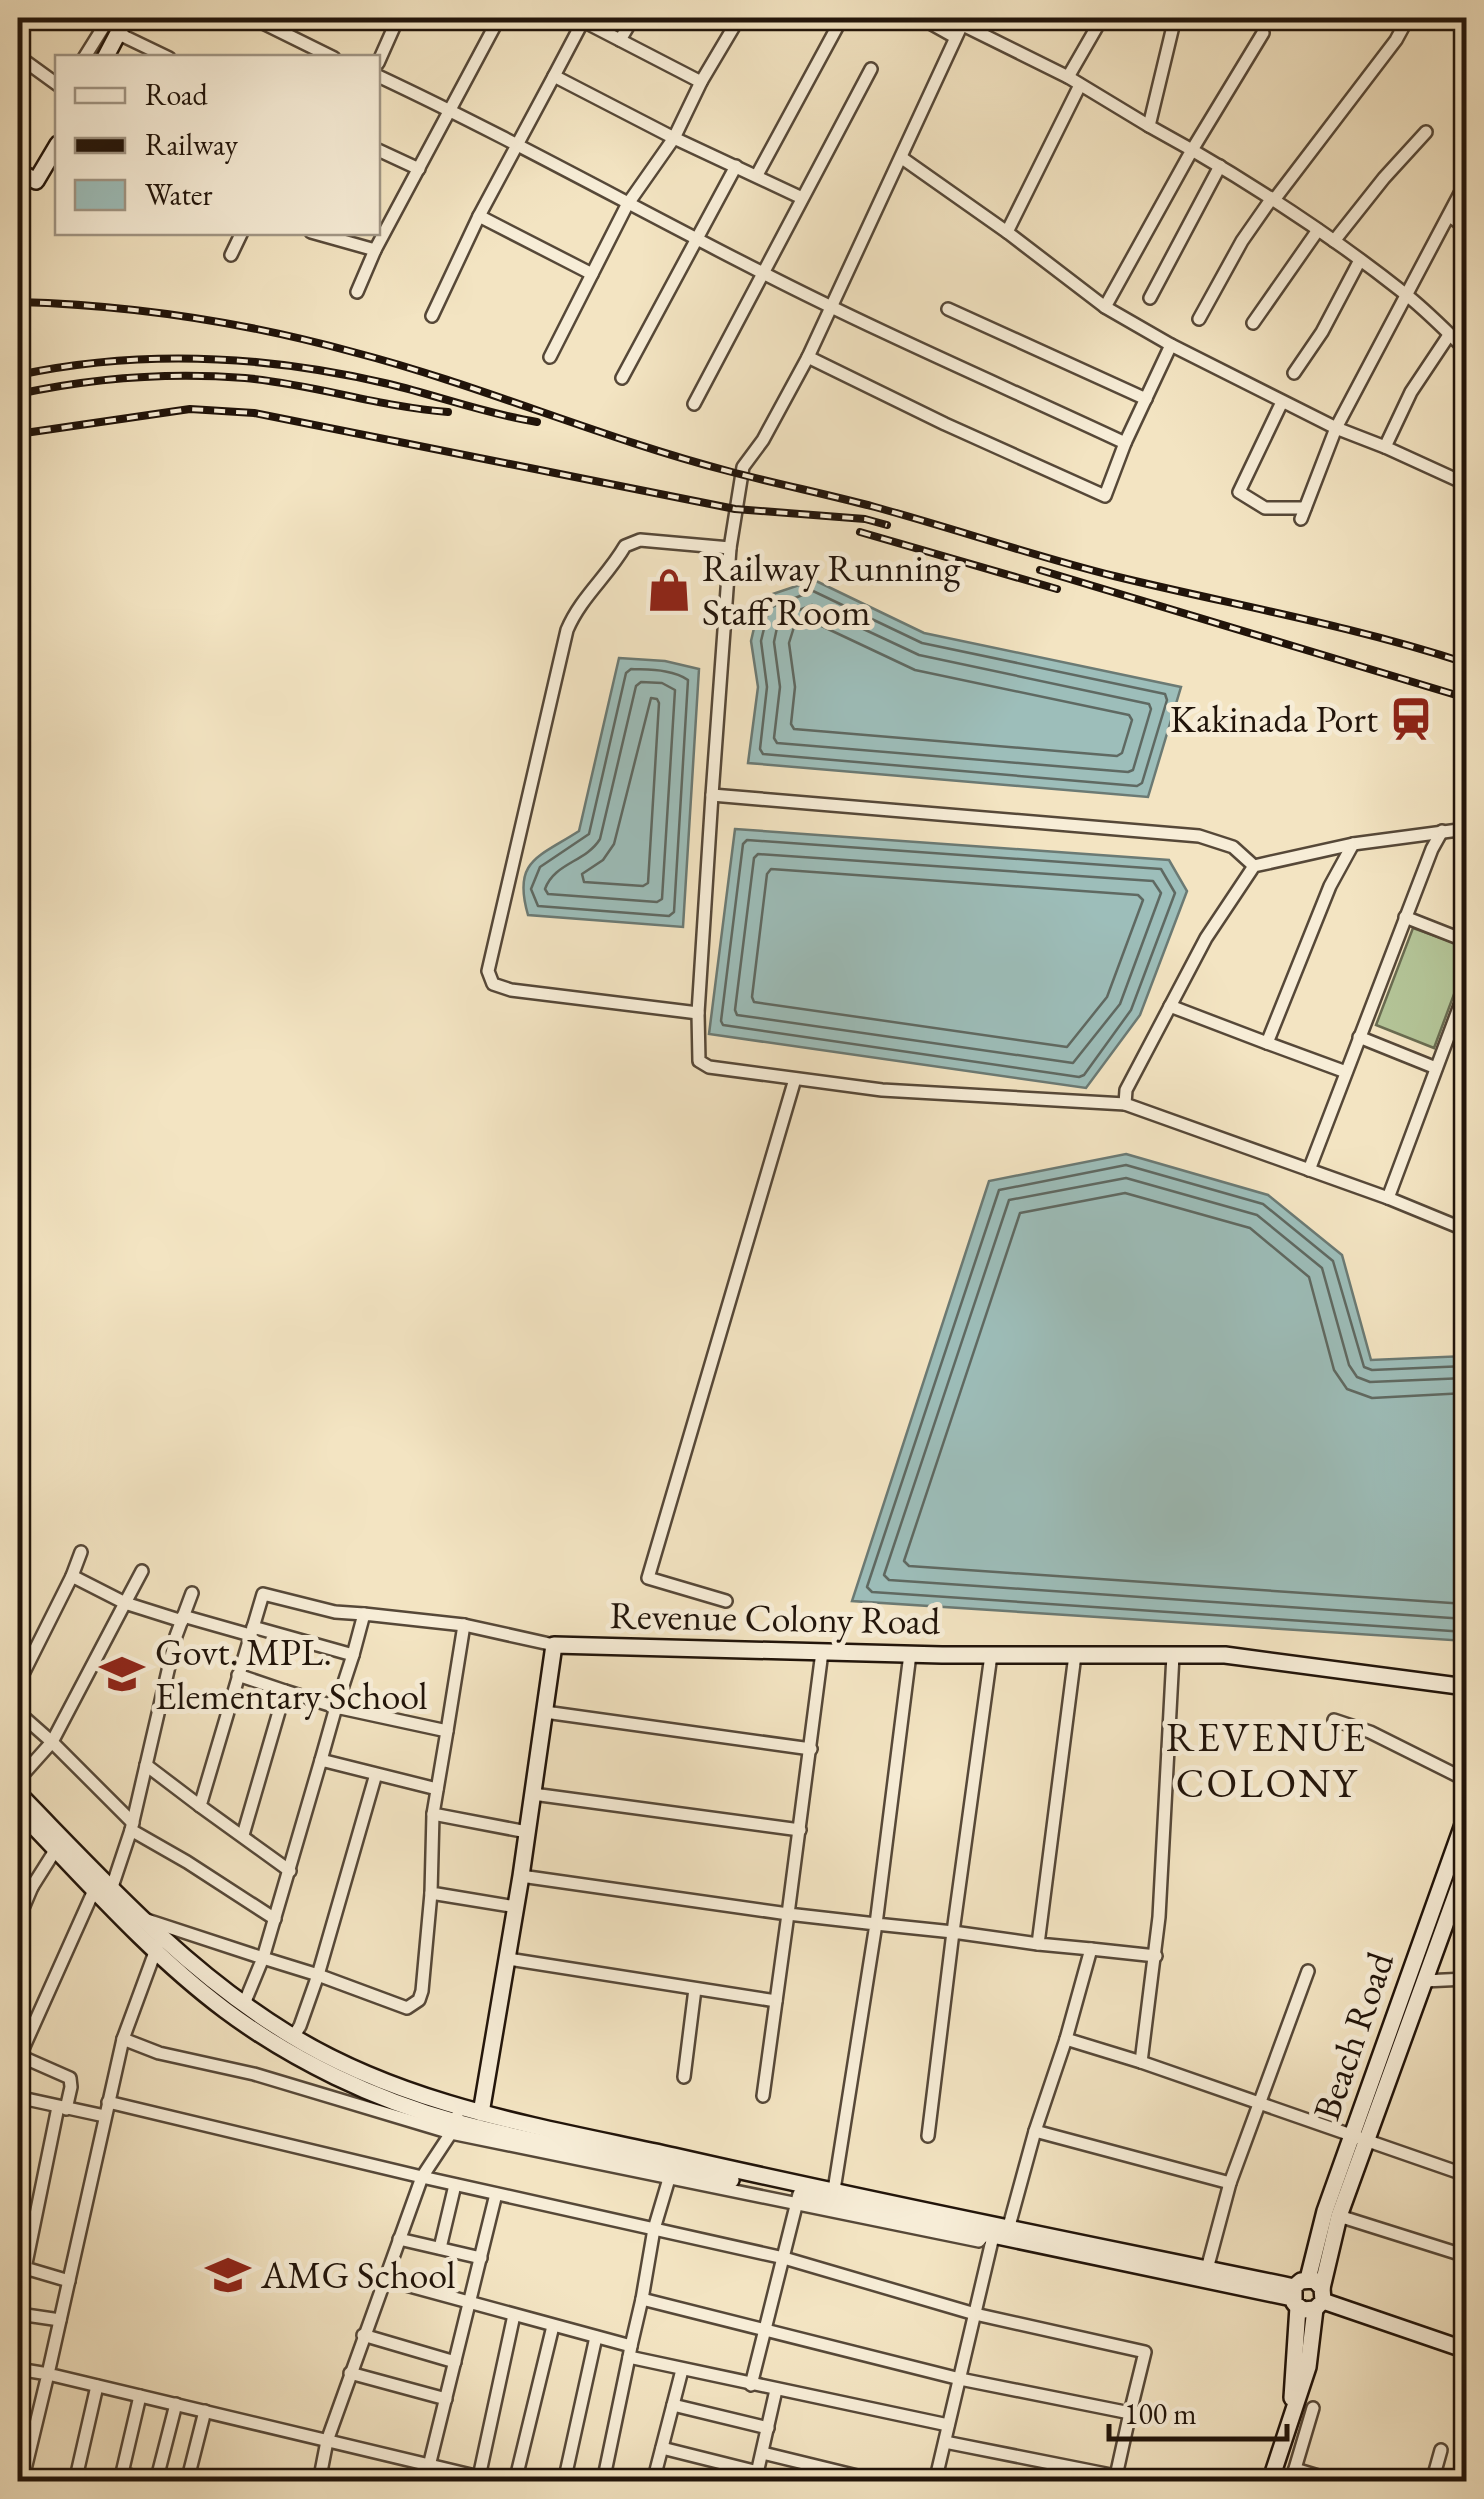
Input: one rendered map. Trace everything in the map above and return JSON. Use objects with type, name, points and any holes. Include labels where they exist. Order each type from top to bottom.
[{"type":"street","points":[[86,55],[109,22],[126,18]]},
{"type":"street","points":[[253,18],[271,21],[329,55]]},
{"type":"street","points":[[380,58],[398,18]]},
{"type":"street","points":[[357,292],[375,250],[499,18]]},
{"type":"street","points":[[620,40],[633,18]]},
{"type":"street","points":[[550,357],[627,205],[674,138],[739,18]]},
{"type":"street","points":[[757,175],[842,18]]},
{"type":"street","points":[[920,18],[955,37]]},
{"type":"street","points":[[1068,77],[1102,18]]},
{"type":"street","points":[[1149,126],[1175,18]]},
{"type":"street","points":[[1199,319],[1242,241],[1396,40],[1408,18]]},
{"type":"street","points":[[432,316],[478,216],[581,19],[701,82]]},
{"type":"street","points":[[1466,350],[1406,294],[1273,199],[1068,77],[963,21],[808,357],[743,467],[730,548],[698,1013],[700,1061],[709,1067],[882,1090],[1124,1104],[1388,1198],[1466,1230]]},
{"type":"street","points":[[104,55],[109,22]]},
{"type":"street","points":[[109,22],[164,55]]},
{"type":"street","points":[[1105,307],[1263,32]]},
{"type":"street","points":[[18,56],[55,83]]},
{"type":"street","points":[[694,404],[871,70]]},
{"type":"street","points":[[554,76],[802,198]]},
{"type":"street","points":[[380,77],[518,143],[627,205],[762,273],[1124,442]]},
{"type":"street","points":[[1007,232],[1080,85]]},
{"type":"street","points":[[1334,241],[1426,132]]},
{"type":"street","points":[[18,171],[36,181],[55,149]]},
{"type":"street","points":[[380,151],[419,170]]},
{"type":"street","points":[[902,158],[1105,307],[1170,345],[1336,428],[1466,484]]},
{"type":"street","points":[[622,378],[736,166]]},
{"type":"street","points":[[1150,298],[1220,166]]},
{"type":"street","points":[[1282,402],[1240,492],[1265,508],[1303,513],[1336,428],[1466,182]]},
{"type":"street","points":[[478,216],[592,274]]},
{"type":"street","points":[[1449,216],[1466,228]]},
{"type":"street","points":[[1253,323],[1318,230]]},
{"type":"street","points":[[231,256],[241,235]]},
{"type":"street","points":[[322,235],[375,250]]},
{"type":"street","points":[[1294,372],[1322,332],[1360,260]]},
{"type":"street","points":[[948,309],[1146,400]]},
{"type":"street","points":[[1385,447],[1411,392],[1449,334]]},
{"type":"street","points":[[808,357],[1105,496],[1124,442],[1170,345]]},
{"type":"street","points":[[698,1013],[510,990],[493,984],[488,971],[566,630],[576,608],[610,572],[625,546],[640,540],[730,548]]},
{"type":"street","points":[[712,795],[1199,836],[1232,846],[1254,866]]},
{"type":"street","points":[[1124,1104],[1126,1090],[1206,938],[1254,866],[1353,844],[1466,829]]},
{"type":"street","points":[[1309,1170],[1405,917],[1442,831]]},
{"type":"street","points":[[1267,1044],[1330,886],[1353,844]]},
{"type":"street","points":[[1405,917],[1466,941]]},
{"type":"street","points":[[1388,1198],[1466,990]]},
{"type":"street","points":[[1170,1006],[1346,1072]]},
{"type":"street","points":[[1359,1038],[1436,1068]]},
{"type":"street","points":[[726,1601],[648,1578],[795,1078]]},
{"type":"street","points":[[18,1684],[80,1552]]},
{"type":"street","points":[[18,1780],[52,1742],[142,1571]]},
{"type":"street","points":[[72,1576],[125,1603],[352,1655]]},
{"type":"street","points":[[18,2282],[22,2282],[62,2108],[72,2087],[70,2078],[18,2058],[132,1827],[182,1619],[192,1593]]},
{"type":"street","points":[[200,1806],[263,1594],[335,1612],[464,1624],[554,1645],[508,1960],[481,2113]]},
{"type":"street","points":[[244,2004],[290,1872],[364,1614]]},
{"type":"street","points":[[18,1810],[56,1849],[143,1918],[407,2008],[413,2006],[422,1991],[434,1814],[464,1624]]},
{"type":"street","name":"Revenue Colony Road","points":[[554,1645],[910,1654],[1225,1654],[1466,1687]]},
{"type":"street","points":[[763,2096],[822,1652]]},
{"type":"street","points":[[834,2190],[876,1924],[910,1654]]},
{"type":"street","points":[[928,2136],[991,1655]]},
{"type":"street","points":[[1038,1944],[1074,1655]]},
{"type":"street","points":[[1142,2062],[1156,1956],[1172,1655]]},
{"type":"street","points":[[238,1675],[336,1706],[447,1732]]},
{"type":"street","points":[[244,1835],[285,1691]]},
{"type":"street","points":[[18,1712],[52,1742],[132,1827],[275,1920]]},
{"type":"street","points":[[545,1712],[811,1749]]},
{"type":"street","points":[[1334,1720],[1370,1732],[1466,1780]]},
{"type":"street","points":[[321,1760],[437,1789]]},
{"type":"street","points":[[146,1765],[290,1872]]},
{"type":"street","points":[[293,2037],[318,1975],[376,1774]]},
{"type":"street","points":[[18,1793],[103,1888],[224,2008],[271,2041],[387,2098],[456,2121],[481,2113],[798,2199],[996,2229],[1207,2269],[1307,2296],[1466,2350]]},
{"type":"street","points":[[533,1794],[800,1830]]},
{"type":"street","points":[[434,1814],[527,1832]]},
{"type":"street","name":"Beach Road","points":[[1307,2296],[1339,2216],[1359,2140],[1466,1816]]},
{"type":"street","points":[[18,1920],[56,1849]]},
{"type":"street","name":"Beach Road","points":[[1270,2482],[1291,2422],[1307,2296],[1325,2211],[1359,2140],[1465,1874]]},
{"type":"street","points":[[18,1875],[32,1888]]},
{"type":"street","points":[[521,1876],[788,1914],[1156,1956]]},
{"type":"street","points":[[431,1892],[516,1907]]},
{"type":"street","points":[[143,1918],[158,1944],[293,2037],[456,2121]]},
{"type":"street","points":[[22,2482],[123,2039],[158,1944]]},
{"type":"street","points":[[935,2482],[996,2229],[1066,2039],[1091,1949]]},
{"type":"street","points":[[508,1960],[776,2001]]},
{"type":"street","points":[[1207,2269],[1230,2184],[1308,1970]]},
{"type":"street","points":[[1424,1981],[1466,1979]]},
{"type":"street","points":[[684,2077],[695,1989]]},
{"type":"street","points":[[123,2039],[160,2053],[456,2121],[673,2167],[834,2190],[1307,2296]]},
{"type":"street","points":[[1066,2039],[1466,2175]]},
{"type":"street","points":[[18,2116],[20,2097],[105,2116]]},
{"type":"street","points":[[108,2102],[422,2178],[784,2258],[976,2314],[1145,2352],[1115,2478]]},
{"type":"street","points":[[319,2482],[327,2441],[422,2178],[456,2121]]},
{"type":"street","points":[[1035,2130],[1230,2184]]},
{"type":"street","points":[[603,2482],[654,2229],[673,2167]]},
{"type":"street","points":[[440,2248],[455,2185]]},
{"type":"street","points":[[429,2466],[496,2194]]},
{"type":"street","points":[[751,2385],[798,2199]]},
{"type":"street","points":[[1339,2216],[1466,2256]]},
{"type":"street","points":[[399,2239],[481,2258]]},
{"type":"street","points":[[25,2268],[68,2281]]},
{"type":"street","points":[[384,2279],[596,2337],[682,2370],[948,2426]]},
{"type":"street","points":[[642,2299],[960,2379],[1130,2412]]},
{"type":"street","points":[[473,2478],[514,2315]]},
{"type":"street","points":[[18,2317],[60,2320]]},
{"type":"street","points":[[515,2482],[553,2326]]},
{"type":"street","points":[[363,2335],[455,2362]]},
{"type":"street","points":[[564,2482],[596,2337]]},
{"type":"street","points":[[18,2368],[496,2482]]},
{"type":"street","points":[[653,2482],[682,2370]]},
{"type":"street","points":[[350,2374],[446,2398]]},
{"type":"street","points":[[74,2482],[97,2386]]},
{"type":"street","points":[[662,2448],[757,2477],[776,2390]]},
{"type":"street","points":[[140,2396],[121,2477],[154,2482],[176,2404]]},
{"type":"street","points":[[673,2406],[768,2428]]},
{"type":"street","points":[[1313,2408],[1293,2475],[1338,2482]]},
{"type":"street","points":[[187,2482],[205,2412]]},
{"type":"street","points":[[945,2442],[1134,2482]]},
{"type":"street","points":[[1432,2482],[1441,2450]]},
{"type":"street","points":[[763,2452],[882,2482]]},
{"type":"green space","points":[[1413,928],[1466,947],[1466,962],[1434,1048],[1376,1025]]},
{"type":"water","points":[[814,580],[924,633],[1181,687],[1148,797],[748,763],[758,687],[751,641],[761,598]]},
{"type":"water","points":[[619,658],[665,661],[699,669],[683,927],[528,915],[524,882],[532,862],[579,831]]},
{"type":"water","points":[[735,829],[1169,860],[1187,891],[1140,1015],[1086,1088],[709,1034]]},
{"type":"water","points":[[1126,1154],[1268,1195],[1342,1255],[1371,1360],[1466,1356],[1466,1641],[852,1601],[989,1181]]},
{"type":"railway","points":[[18,302],[145,311],[312,341],[400,365],[728,471],[875,507],[1114,576],[1335,626],[1466,663]]},
{"type":"railway","points":[[18,375],[111,361],[250,362],[343,374],[537,422]]},
{"type":"railway","points":[[18,394],[131,378],[216,376],[271,381],[448,412]]},
{"type":"railway","points":[[18,434],[190,409],[254,413],[735,509],[865,519],[887,525]]},
{"type":"railway","points":[[860,532],[1057,589]]},
{"type":"railway","points":[[1040,570],[1466,698]]},
{"type":"place","name":"Railway Running Staff Room","points":[[669,590]]},
{"type":"place","name":"Kakinada Port","points":[[1411,719]]},
{"type":"place","name":"Govt. MPL. Elementary School","points":[[122,1674]]},
{"type":"place","name":"AMG School","points":[[228,2275]]},
{"type":"district","name":"REVENUE COLONY","points":[[1267,1760]]}]
